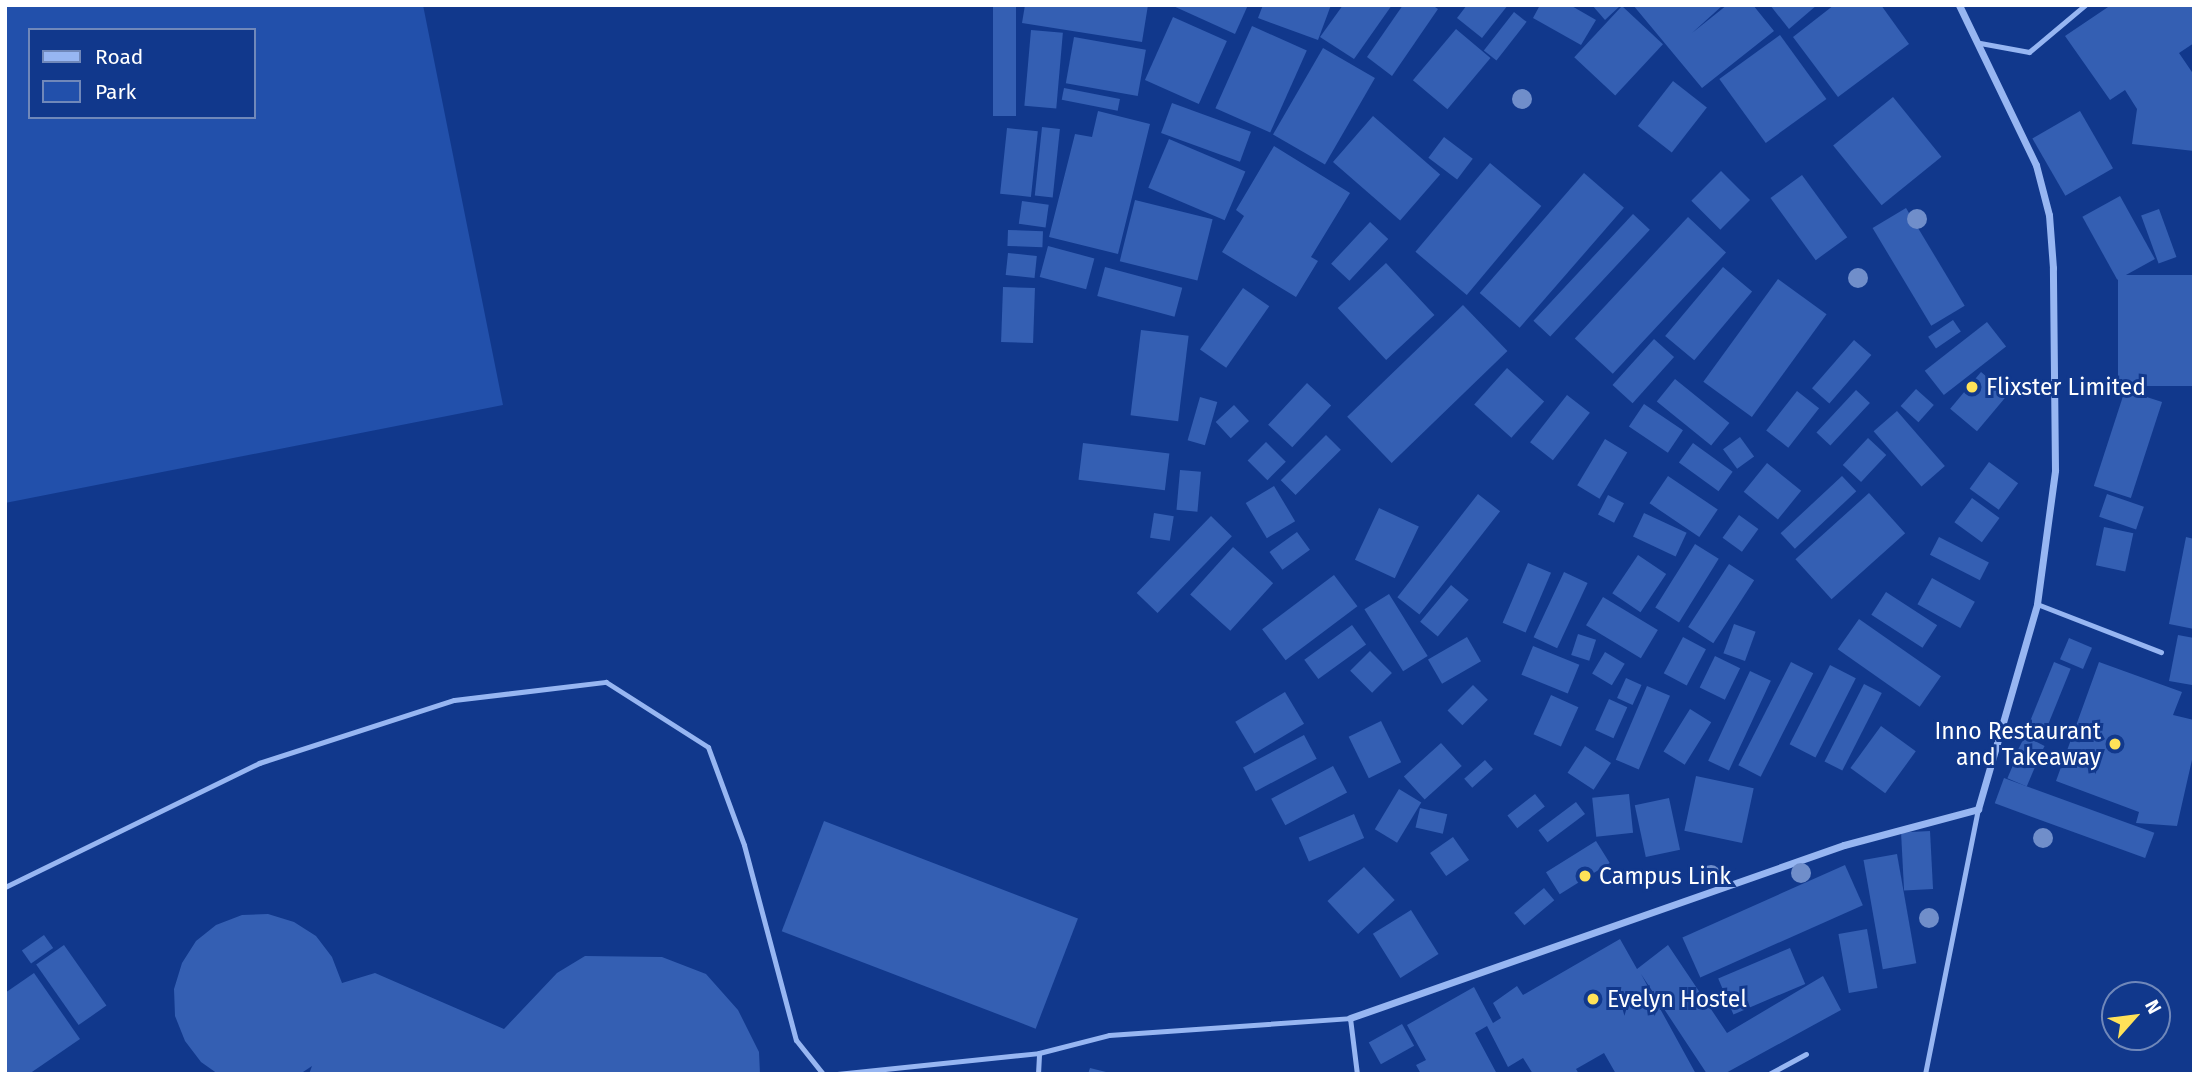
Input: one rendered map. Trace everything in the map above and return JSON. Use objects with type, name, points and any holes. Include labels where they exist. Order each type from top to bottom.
[{"type":"street","points":[[1350,1018],[1844,845],[1978,808],[2037,604],[2055,470],[2049,215],[2036,165],[1980,43],[1959,5]]},
{"type":"lane","points":[[1980,43],[2029,52],[2085,5]]},
{"type":"lane","points":[[2037,604],[2161,652]]},
{"type":"lane","points":[[5,887],[259,763],[454,700],[606,682],[708,747],[744,845],[796,1040],[823,1074]]},
{"type":"lane","points":[[1925,1074],[1978,808]]},
{"type":"lane","points":[[837,1074],[1039,1053],[1109,1035],[1350,1018],[1357,1074]]},
{"type":"lane","points":[[1038,1074],[1039,1053]]},
{"type":"lane","points":[[1769,1074],[1806,1054]]},
{"type":"green space","points":[[5,5],[423,5],[503,405],[5,503]]},
{"type":"building","points":[[993,5],[1016,5],[1016,116],[993,116]]},
{"type":"building","points":[[1025,5],[1148,5],[1142,42],[1022,23]]},
{"type":"building","points":[[1171,5],[1248,5],[1235,34]]},
{"type":"building","points":[[1263,5],[1331,5],[1318,40],[1258,18]]},
{"type":"building","points":[[1343,5],[1392,5],[1354,59],[1320,37]]},
{"type":"building","points":[[1403,5],[1432,5],[1438,9],[1392,76],[1367,57]]},
{"type":"building","points":[[1467,5],[1508,5],[1482,38],[1457,18]]},
{"type":"building","points":[[1540,5],[1570,5],[1596,20],[1581,45],[1533,18]]},
{"type":"building","points":[[1592,5],[1621,5],[1605,20]]},
{"type":"building","points":[[1633,5],[1723,5],[1692,33],[1727,5],[1753,5],[1774,31],[1702,88]]},
{"type":"building","points":[[1770,5],[1817,5],[1789,29]]},
{"type":"building","points":[[1834,5],[1881,5],[1909,44],[1838,97],[1793,37]]},
{"type":"building","points":[[2111,5],[2194,5],[2194,43],[2179,53],[2194,75],[2194,151],[2132,144],[2137,109],[2125,90],[2110,100],[2065,36]]},
{"type":"building","points":[[1622,6],[1663,44],[1615,95],[1574,57]]},
{"type":"building","points":[[1514,12],[1527,22],[1496,60],[1484,51]]},
{"type":"building","points":[[1173,17],[1227,41],[1199,104],[1145,80]]},
{"type":"building","points":[[1252,26],[1307,50],[1270,133],[1215,108]]},
{"type":"building","points":[[1456,29],[1490,58],[1447,109],[1413,80]]},
{"type":"building","points":[[1031,30],[1063,33],[1056,108],[1024,106]]},
{"type":"building","points":[[1780,35],[1826,99],[1766,143],[1719,79]]},
{"type":"building","points":[[1074,37],[1146,50],[1138,96],[1066,83]]},
{"type":"building","points":[[1323,48],[1375,78],[1325,165],[1273,135]]},
{"type":"building","points":[[1673,81],[1707,107],[1672,152],[1638,126]]},
{"type":"building","points":[[1064,88],[1120,99],[1118,111],[1062,100]]},
{"type":"building","points":[[1893,97],[1941,157],[1882,205],[1833,145]]},
{"type":"building","points":[[1172,103],[1251,132],[1240,162],[1161,133]]},
{"type":"building","points":[[1098,111],[1150,124],[1118,254],[1049,237],[1075,134],[1092,137]]},
{"type":"building","points":[[2080,111],[2113,168],[2065,196],[2032,138]]},
{"type":"building","points":[[1373,116],[1440,174],[1400,220],[1333,162]]},
{"type":"building","points":[[1042,127],[1060,129],[1053,198],[1035,196]]},
{"type":"building","points":[[1007,128],[1038,131],[1031,197],[1000,194]]},
{"type":"building","points":[[1444,137],[1473,159],[1457,179],[1428,158]]},
{"type":"building","points":[[1169,139],[1245,171],[1225,220],[1148,188]]},
{"type":"building","points":[[1274,146],[1350,193],[1311,257],[1318,261],[1296,297],[1222,252],[1244,216],[1236,210]]},
{"type":"building","points":[[1490,163],[1541,206],[1467,295],[1415,252]]},
{"type":"building","points":[[1721,171],[1750,200],[1720,230],[1691,201]]},
{"type":"building","points":[[1584,173],[1624,208],[1520,328],[1480,293]]},
{"type":"building","points":[[1802,175],[1847,237],[1816,260],[1770,198]]},
{"type":"building","points":[[2120,196],[2155,259],[2117,280],[2082,217]]},
{"type":"building","points":[[1135,200],[1213,219],[1197,280],[1120,261]]},
{"type":"building","points":[[1022,201],[1049,205],[1046,228],[1019,224]]},
{"type":"building","points":[[1906,208],[1965,306],[1931,326],[1873,228]]},
{"type":"building","points":[[2159,209],[2176,257],[2159,263],[2141,215]]},
{"type":"building","points":[[1633,214],[1650,230],[1550,336],[1533,321]]},
{"type":"building","points":[[1688,217],[1726,252],[1613,374],[1575,338]]},
{"type":"building","points":[[1370,222],[1388,239],[1349,281],[1331,264]]},
{"type":"building","points":[[1008,230],[1043,231],[1042,247],[1007,246]]},
{"type":"building","points":[[1048,246],[1094,258],[1086,289],[1040,277]]},
{"type":"building","points":[[1008,253],[1037,256],[1035,278],[1006,275]]},
{"type":"building","points":[[1386,263],[1434,315],[1386,360],[1338,308]]},
{"type":"building","points":[[1105,267],[1182,288],[1175,317],[1097,296]]},
{"type":"building","points":[[1723,267],[1752,291],[1694,360],[1665,336]]},
{"type":"building","points":[[2118,275],[2194,275],[2194,386],[2118,386]]},
{"type":"building","points":[[1778,279],[1827,314],[1752,417],[1703,382]]},
{"type":"building","points":[[1003,287],[1035,288],[1033,343],[1001,342]]},
{"type":"building","points":[[1243,288],[1269,306],[1226,368],[1200,349]]},
{"type":"building","points":[[1463,305],[1507,351],[1392,463],[1347,417]]},
{"type":"building","points":[[1953,320],[1961,332],[1936,348],[1928,337]]},
{"type":"building","points":[[1987,322],[2006,346],[1944,395],[1925,371]]},
{"type":"building","points":[[1141,330],[1189,336],[1178,421],[1131,415]]},
{"type":"building","points":[[1654,339],[1674,357],[1633,403],[1613,385]]},
{"type":"building","points":[[1854,340],[1871,355],[1829,403],[1812,388]]},
{"type":"building","points":[[1507,368],[1544,401],[1511,438],[1474,404]]},
{"type":"building","points":[[1981,372],[2008,394],[1977,431],[1950,409]]},
{"type":"building","points":[[1675,379],[1729,423],[1711,446],[1657,402]]},
{"type":"building","points":[[1307,383],[1331,406],[1292,447],[1268,425]]},
{"type":"building","points":[[1916,389],[1934,405],[1918,422],[1901,406]]},
{"type":"building","points":[[1856,390],[1870,403],[1830,445],[1816,432]]},
{"type":"building","points":[[2125,390],[2162,402],[2131,498],[2094,486]]},
{"type":"building","points":[[1797,391],[1819,408],[1788,448],[1766,430]]},
{"type":"building","points":[[1567,395],[1590,413],[1553,460],[1530,442]]},
{"type":"building","points":[[1200,397],[1217,402],[1205,445],[1188,440]]},
{"type":"building","points":[[1644,404],[1683,430],[1668,453],[1629,426]]},
{"type":"building","points":[[1234,405],[1249,421],[1231,438],[1216,422]]},
{"type":"building","points":[[1897,411],[1945,466],[1921,486],[1874,431]]},
{"type":"building","points":[[1326,435],[1341,450],[1296,495],[1281,480]]},
{"type":"building","points":[[1740,437],[1754,456],[1737,469],[1723,449]]},
{"type":"building","points":[[1868,438],[1886,455],[1861,482],[1843,465]]},
{"type":"building","points":[[1605,439],[1627,452],[1599,499],[1577,485]]},
{"type":"building","points":[[1266,442],[1286,462],[1267,480],[1248,460]]},
{"type":"building","points":[[1083,443],[1169,454],[1165,490],[1078,480]]},
{"type":"building","points":[[1693,443],[1733,472],[1719,491],[1679,462]]},
{"type":"building","points":[[1989,462],[2018,483],[1999,510],[1970,489]]},
{"type":"building","points":[[1767,463],[1801,491],[1778,519],[1744,492]]},
{"type":"building","points":[[1180,470],[1201,472],[1197,512],[1177,510]]},
{"type":"building","points":[[1668,476],[1718,510],[1699,537],[1650,503]]},
{"type":"building","points":[[1842,476],[1856,491],[1795,549],[1781,533]]},
{"type":"building","points":[[1274,486],[1295,521],[1267,538],[1246,503]]},
{"type":"building","points":[[1869,493],[1905,533],[1832,599],[1795,559]]},
{"type":"building","points":[[1478,494],[1500,511],[1419,614],[1397,597]]},
{"type":"building","points":[[2107,494],[2144,507],[2136,529],[2099,517]]},
{"type":"building","points":[[1608,495],[1624,503],[1614,523],[1598,515]]},
{"type":"building","points":[[1972,498],[2000,518],[1982,542],[1954,522]]},
{"type":"building","points":[[1379,508],[1419,527],[1395,578],[1355,560]]},
{"type":"building","points":[[1154,513],[1174,516],[1170,541],[1150,538]]},
{"type":"building","points":[[1644,513],[1687,533],[1676,556],[1633,537]]},
{"type":"building","points":[[1739,515],[1758,529],[1742,552],[1723,538]]},
{"type":"building","points":[[1211,516],[1232,536],[1158,613],[1137,593]]},
{"type":"building","points":[[2104,527],[2133,533],[2125,571],[2096,565]]},
{"type":"building","points":[[1297,532],[1310,550],[1282,570],[1269,552]]},
{"type":"building","points":[[1939,537],[1989,562],[1980,580],[1930,555]]},
{"type":"building","points":[[2186,537],[2194,539],[2194,629],[2169,624]]},
{"type":"building","points":[[1695,544],[1719,559],[1679,622],[1655,608]]},
{"type":"building","points":[[1233,547],[1273,583],[1230,631],[1190,595]]},
{"type":"building","points":[[1638,555],[1666,574],[1640,612],[1612,593]]},
{"type":"building","points":[[1528,563],[1551,573],[1526,633],[1503,623]]},
{"type":"building","points":[[1729,564],[1754,580],[1713,643],[1688,627]]},
{"type":"building","points":[[1564,572],[1588,583],[1557,648],[1534,637]]},
{"type":"building","points":[[1334,575],[1357,606],[1286,660],[1262,629]]},
{"type":"building","points":[[1932,578],[1975,602],[1960,628],[1917,604]]},
{"type":"building","points":[[1451,585],[1469,600],[1438,637],[1420,622]]},
{"type":"building","points":[[1886,592],[1937,625],[1922,648],[1871,615]]},
{"type":"building","points":[[1389,594],[1428,656],[1403,671],[1364,609]]},
{"type":"building","points":[[1603,597],[1658,630],[1641,658],[1586,625]]},
{"type":"building","points":[[1859,619],[1941,676],[1920,707],[1838,649]]},
{"type":"building","points":[[1734,624],[1756,632],[1745,661],[1723,653]]},
{"type":"building","points":[[1352,625],[1366,644],[1318,679],[1304,660]]},
{"type":"building","points":[[1578,634],[1596,640],[1589,661],[1571,655]]},
{"type":"building","points":[[2178,635],[2194,638],[2192,685],[2169,681]]},
{"type":"building","points":[[1467,637],[1481,661],[1442,684],[1428,660]]},
{"type":"building","points":[[1683,637],[1706,649],[1687,685],[1664,673]]},
{"type":"building","points":[[2069,638],[2092,648],[2083,669],[2060,659]]},
{"type":"building","points":[[1533,646],[1579,665],[1568,693],[1521,675]]},
{"type":"building","points":[[1370,651],[1392,673],[1372,693],[1350,671]]},
{"type":"building","points":[[1605,652],[1625,664],[1612,685],[1592,673]]},
{"type":"building","points":[[1715,656],[1740,668],[1725,700],[1700,687]]},
{"type":"building","points":[[1791,662],[1813,673],[1761,777],[1738,765]]},
{"type":"building","points":[[2054,662],[2071,669],[2043,737],[2026,731]]},
{"type":"building","points":[[2099,662],[2182,692],[2173,715],[2194,720],[2194,751],[2177,826],[2136,823],[2139,812],[2056,781]]},
{"type":"building","points":[[1830,665],[1856,678],[1815,757],[1790,744]]},
{"type":"building","points":[[1750,671],[1771,681],[1729,770],[1708,761]]},
{"type":"building","points":[[1626,678],[1642,685],[1633,705],[1617,698]]},
{"type":"building","points":[[1864,684],[1882,693],[1842,771],[1825,762]]},
{"type":"building","points":[[1473,685],[1488,700],[1462,725],[1448,710]]},
{"type":"building","points":[[1647,686],[1670,696],[1639,769],[1616,760]]},
{"type":"building","points":[[1285,692],[1304,724],[1254,754],[1235,722]]},
{"type":"building","points":[[1551,695],[1578,707],[1561,746],[1534,734]]},
{"type":"building","points":[[1609,699],[1627,707],[1613,738],[1595,730]]},
{"type":"building","points":[[1690,709],[1711,722],[1685,765],[1664,751]]},
{"type":"building","points":[[1381,721],[1401,762],[1369,778],[1349,737]]},
{"type":"building","points":[[1881,726],[1916,751],[1885,793],[1850,768]]},
{"type":"building","points":[[1304,735],[1317,759],[1256,791],[1243,767]]},
{"type":"building","points":[[2025,736],[2045,746],[2035,765],[2015,755]]},
{"type":"building","points":[[1441,743],[1462,766],[1425,799],[1404,776]]},
{"type":"building","points":[[1585,746],[1611,763],[1594,790],[1568,773]]},
{"type":"building","points":[[2016,758],[2035,766],[2027,786],[2007,778]]},
{"type":"building","points":[[1485,760],[1493,769],[1472,788],[1464,779]]},
{"type":"building","points":[[1333,766],[1347,792],[1285,825],[1271,799]]},
{"type":"building","points":[[1696,776],[1754,788],[1742,843],[1684,831]]},
{"type":"building","points":[[2004,778],[2154,833],[2145,858],[1995,803]]},
{"type":"building","points":[[1399,789],[1421,802],[1397,843],[1375,829]]},
{"type":"building","points":[[1535,794],[1545,807],[1517,828],[1507,816]]},
{"type":"building","points":[[1629,794],[1633,833],[1596,837],[1592,798]]},
{"type":"building","points":[[1669,798],[1680,850],[1646,857],[1635,805]]},
{"type":"building","points":[[1576,802],[1585,814],[1547,842],[1538,830]]},
{"type":"building","points":[[1420,808],[1447,814],[1443,834],[1416,827]]},
{"type":"building","points":[[1354,814],[1364,838],[1309,861],[1299,837]]},
{"type":"building","points":[[824,821],[1078,918],[1036,1029],[782,931]]},
{"type":"building","points":[[1930,831],[1933,889],[1904,890],[1901,833]]},
{"type":"building","points":[[1453,837],[1469,860],[1446,876],[1430,853]]},
{"type":"building","points":[[1596,841],[1610,863],[1560,894],[1546,872]]},
{"type":"building","points":[[1897,854],[1916,963],[1883,969],[1864,860]]},
{"type":"building","points":[[1845,865],[1863,905],[1700,978],[1682,937]]},
{"type":"building","points":[[1364,867],[1395,900],[1358,934],[1327,901]]},
{"type":"building","points":[[1544,888],[1554,900],[1524,925],[1514,913]]},
{"type":"building","points":[[1411,910],[1439,954],[1400,978],[1373,934]]},
{"type":"building","points":[[268,914],[294,922],[316,936],[332,957],[342,983],[375,973],[504,1029],[557,973],[585,956],[662,957],[706,974],[738,1010],[759,1052],[760,1074],[309,1074],[312,1066],[300,1074],[218,1074],[201,1062],[185,1041],[175,1016],[174,989],[182,963],[196,941],[216,925],[242,915]]},
{"type":"building","points":[[1867,929],[1877,988],[1849,993],[1838,934]]},
{"type":"building","points":[[44,935],[53,948],[31,964],[22,950]]},
{"type":"building","points":[[1620,939],[1637,969],[1668,945],[1727,1033],[1823,976],[1841,1010],[1724,1074],[1707,1074],[1641,974],[1696,1074],[1616,1074],[1604,1053],[1576,1069],[1579,1074],[1533,1074],[1523,1058],[1508,1067],[1487,1026],[1475,1033],[1497,1074],[1421,1074],[1416,1065],[1426,1060],[1407,1025],[1474,987],[1493,1023],[1501,1018],[1493,1003],[1517,986],[1523,995]]},
{"type":"building","points":[[64,945],[106,1006],[79,1025],[36,965]]},
{"type":"building","points":[[1790,948],[1805,984],[1733,1014],[1718,978]]},
{"type":"building","points":[[34,973],[80,1039],[29,1074],[5,1074],[5,993]]},
{"type":"building","points":[[1402,1024],[1414,1046],[1381,1064],[1369,1042]]},
{"type":"building","points":[[1090,1068],[1110,1073],[1110,1074],[1088,1074]]},
{"type":"place","name":"Flixster Limited","points":[[1972,387]]},
{"type":"place","name":"Inno Restaurant and Takeaway","points":[[2115,744]]},
{"type":"place","name":"Campus Link","points":[[1585,876]]},
{"type":"place","name":"Evelyn Hostel","points":[[1593,999]]}]
